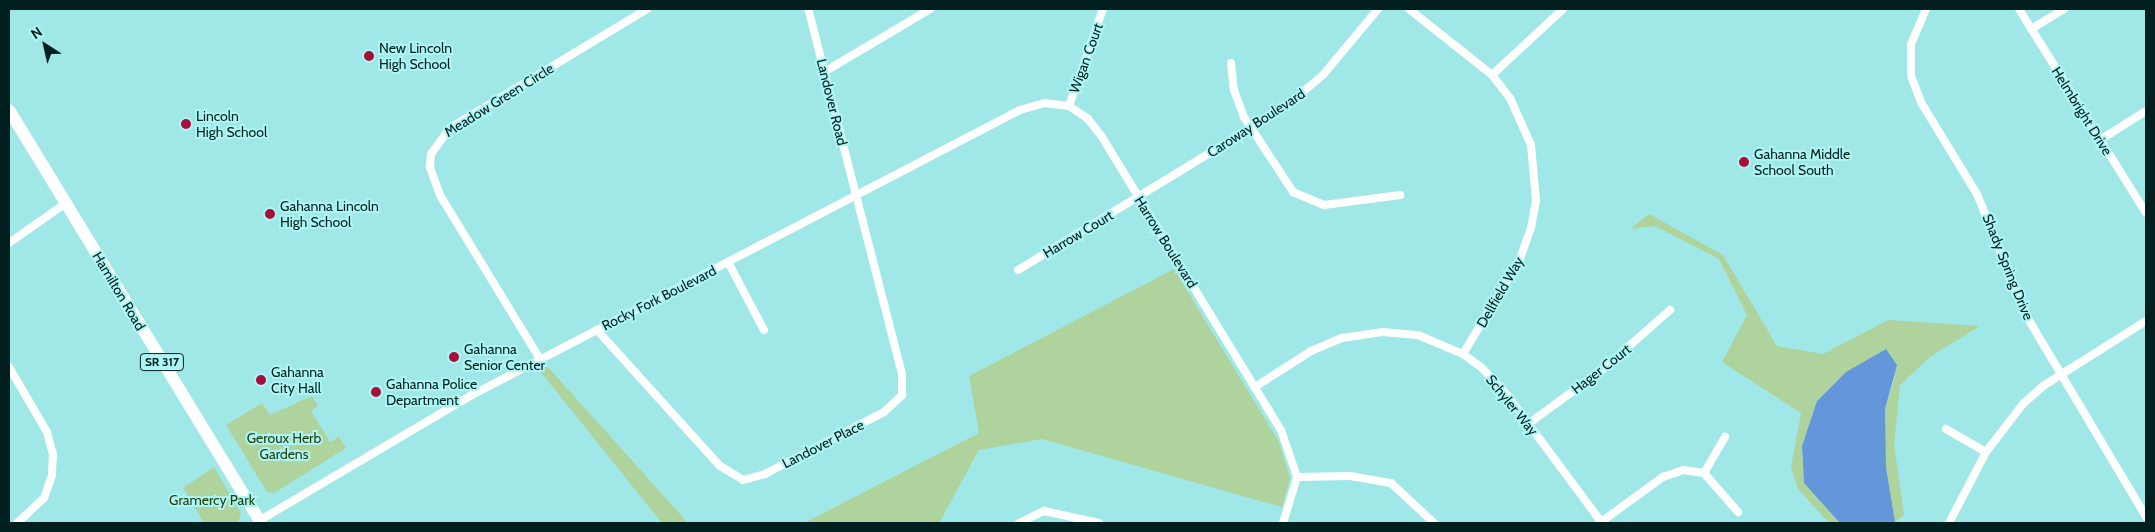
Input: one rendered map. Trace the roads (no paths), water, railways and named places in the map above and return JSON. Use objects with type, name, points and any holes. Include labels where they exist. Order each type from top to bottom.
[{"type":"main road","name":"Hamilton Road","points":[[9,110],[258,522]]},
{"type":"street","name":"Meadow Green Circle","points":[[540,359],[440,195],[430,167],[431,154],[450,128],[647,9]]},
{"type":"street","name":"Landover Road","points":[[808,9],[856,195]]},
{"type":"street","points":[[824,72],[930,9]]},
{"type":"street","name":"Wigan Court","points":[[1068,106],[1103,9]]},
{"type":"street","name":"Caroway Boulevard","points":[[1138,197],[1252,128],[1323,75],[1378,9]]},
{"type":"street","name":"Dellfield Way","points":[[1409,9],[1492,75],[1510,98],[1531,145],[1536,200],[1520,259],[1463,354]]},
{"type":"street","points":[[1492,75],[1563,9]]},
{"type":"street","name":"Shady Spring Drive","points":[[1926,9],[1911,45],[1911,76],[1922,104],[1977,194],[2026,317],[2146,517]]},
{"type":"street","name":"Helmbright Drive","points":[[2018,9],[2146,213]]},
{"type":"street","points":[[2031,29],[2064,9]]},
{"type":"street","points":[[1231,63],[1234,90],[1252,128],[1283,179],[1307,200],[1324,205],[1400,195]]},
{"type":"street","name":"Rocky Fork Boulevard","points":[[258,522],[404,432],[540,359],[1020,110],[1044,103],[1068,106]]},
{"type":"street","name":"Harrow Boulevard","points":[[1068,106],[1088,119],[1138,197],[1255,387],[1292,452],[1297,477]]},
{"type":"street","points":[[2100,140],[2146,111]]},
{"type":"street","name":"Landover Place","points":[[597,330],[720,466],[744,480],[765,474],[884,412],[895,405],[904,384],[856,195]]},
{"type":"street","name":"Harrow Court","points":[[1018,270],[1138,197]]},
{"type":"street","points":[[9,243],[66,204]]},
{"type":"street","points":[[728,262],[764,330]]},
{"type":"street","name":"Hager Court","points":[[1528,424],[1602,370],[1670,310]]},
{"type":"street","points":[[1953,522],[1986,452],[2023,404],[2061,374],[2146,321]]},
{"type":"street","name":"Schyler Way","points":[[1255,387],[1311,351],[1342,338],[1382,332],[1418,335],[1463,354],[1507,395],[1601,523]]},
{"type":"street","points":[[9,367],[47,432],[53,454],[48,490],[37,507],[17,523]]},
{"type":"street","points":[[1946,429],[1986,452]]},
{"type":"street","points":[[1704,473],[1725,437]]},
{"type":"street","points":[[1601,523],[1663,477],[1683,470],[1704,473],[1738,512]]},
{"type":"street","points":[[1283,523],[1297,477],[1350,476],[1391,483],[1434,523]]},
{"type":"street","points":[[1019,523],[1044,511],[1100,523]]},
{"type":"water","points":[[1886,349],[1897,365],[1885,409],[1886,467],[1895,522],[1840,523],[1804,483],[1802,446],[1817,401],[1846,372]]},
{"type":"place","name":"New Lincoln High School","points":[[369,56]]},
{"type":"place","name":"Lincoln High School","points":[[186,124]]},
{"type":"place","name":"Gahanna Middle School South","points":[[1744,162]]},
{"type":"place","name":"Gahanna Lincoln High School","points":[[270,214]]},
{"type":"place","name":"Gahanna Senior Center","points":[[454,357]]},
{"type":"place","name":"Gahanna City Hall","points":[[261,380]]},
{"type":"place","name":"Gahanna Police Department","points":[[376,392]]},
{"type":"park label","name":"Geroux Herb Gardens","points":[[284,446]]},
{"type":"park label","name":"Gramercy Park","points":[[212,500]]}]
